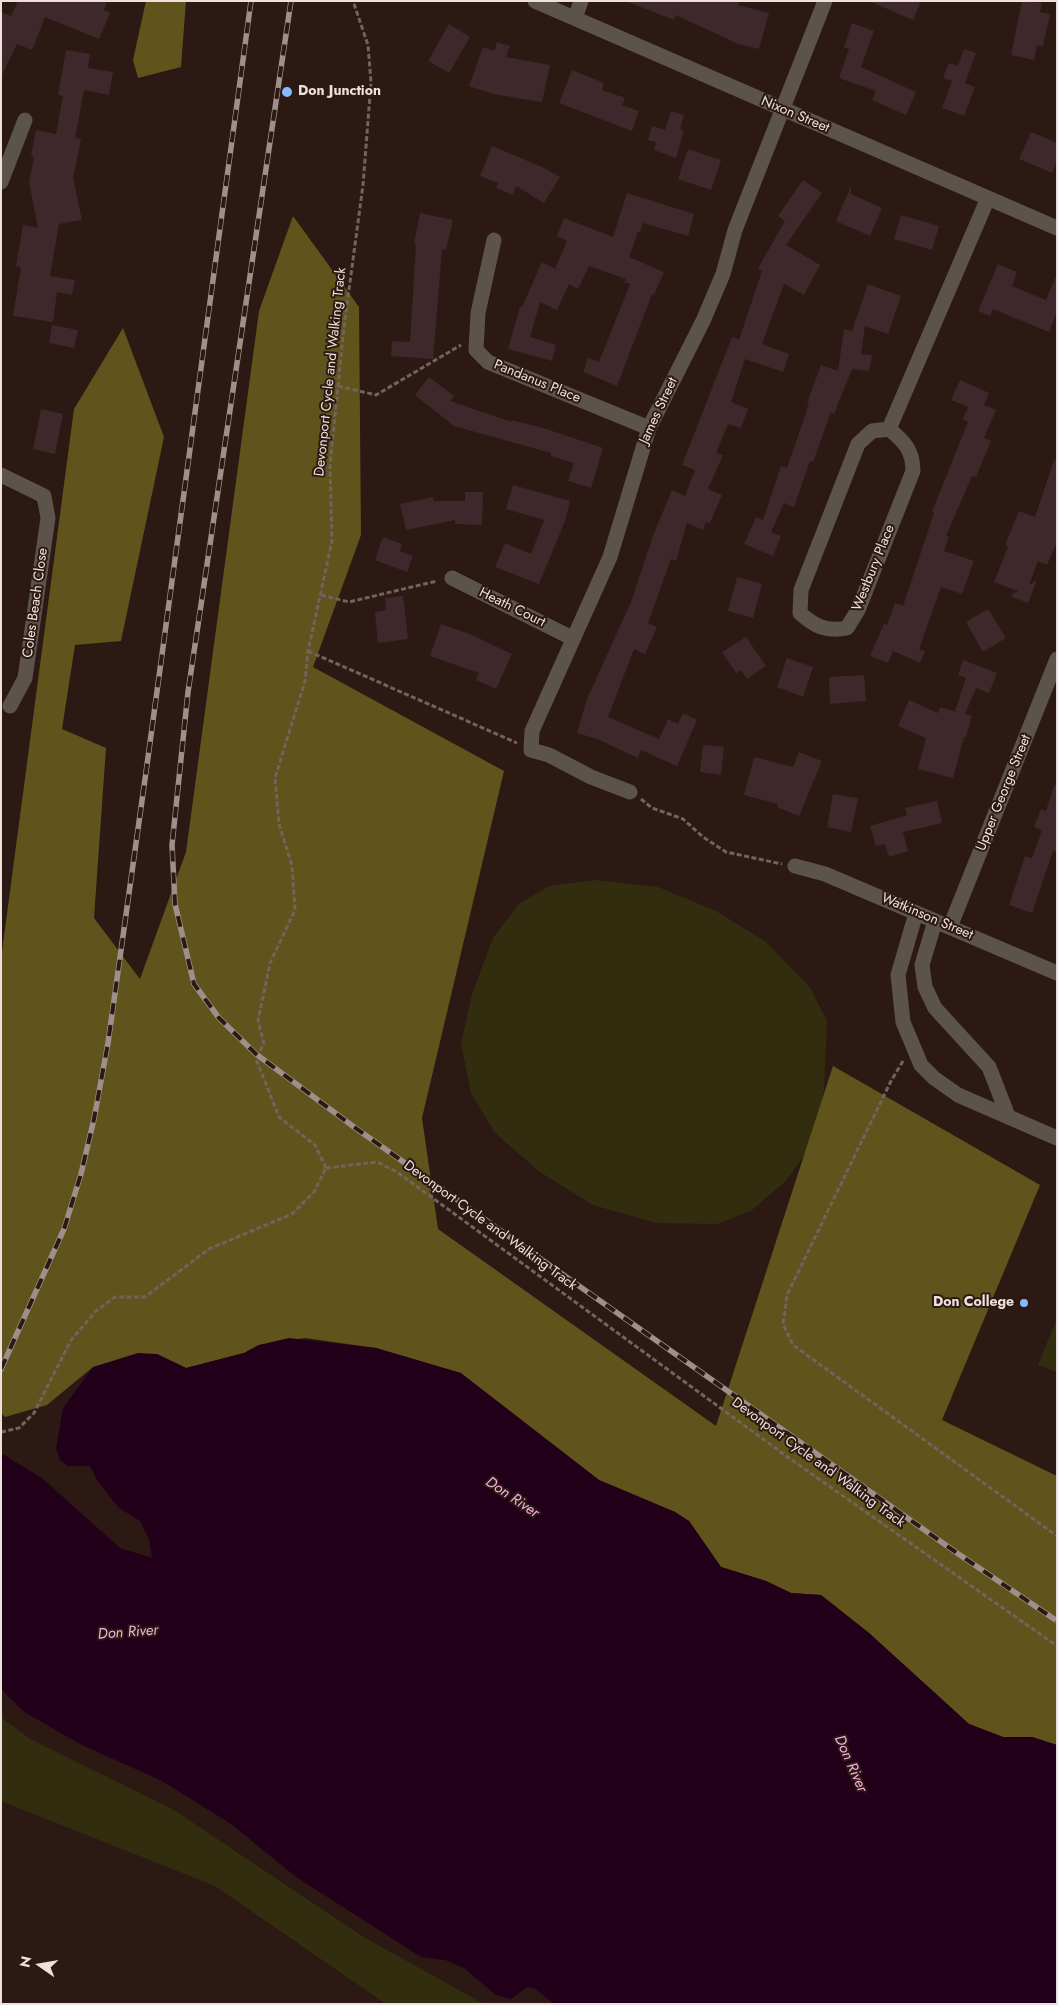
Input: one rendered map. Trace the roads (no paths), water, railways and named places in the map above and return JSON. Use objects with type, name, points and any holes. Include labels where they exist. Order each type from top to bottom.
[{"type":"street","name":"Nixon Street","points":[[535,1],[1057,228]]},
{"type":"street","points":[[575,18],[581,1]]},
{"type":"street","name":"James Street","points":[[630,792],[591,777],[549,755],[531,750],[532,731],[572,638],[610,557],[649,428],[703,321],[723,274],[735,230],[825,1]]},
{"type":"street","points":[[1,182],[25,120]]},
{"type":"street","points":[[889,429],[988,198]]},
{"type":"street","name":"Pandanus Place","points":[[494,240],[478,313],[476,350],[488,362],[649,428]]},
{"type":"street","name":"Westbury Place","points":[[889,429],[905,442],[913,457],[913,472],[858,610],[846,628],[832,631],[813,625],[800,612],[800,590],[858,444],[872,431],[889,429]]},
{"type":"street","name":"Coles Beach Close","points":[[1,475],[22,483],[44,496],[48,518],[25,678],[10,706]]},
{"type":"street","name":"Heath Court","points":[[452,578],[572,638]]},
{"type":"street","name":"Upper George Street","points":[[950,927],[1057,658]]},
{"type":"street","name":"Watkinson Street","points":[[795,866],[825,874],[1057,973]]},
{"type":"street","points":[[916,913],[898,975],[902,1022],[921,1065],[934,1078],[958,1095],[1057,1138]]},
{"type":"street","points":[[935,921],[922,965],[925,987],[935,1008],[989,1067],[1008,1116]]},
{"type":"water","name":"Don River","points":[[289,1338],[376,1348],[461,1373],[599,1480],[675,1512],[689,1521],[721,1567],[766,1581],[791,1593],[821,1595],[869,1633],[969,1724],[1003,1737],[1032,1737],[1057,1745],[1057,2004],[554,2004],[534,1988],[527,1987],[511,1999],[496,1995],[464,1968],[445,1960],[421,1957],[296,1877],[231,1824],[162,1781],[82,1745],[24,1712],[1,1689],[1,1453],[43,1479],[120,1548],[152,1558],[149,1539],[140,1521],[119,1508],[98,1482],[90,1466],[68,1466],[60,1460],[56,1449],[63,1408],[93,1367],[138,1353],[157,1354],[186,1368],[244,1353],[259,1345]]},
{"type":"railway","points":[[1,1369],[64,1229],[81,1174],[94,1119],[108,1043],[251,1]]},
{"type":"railway","points":[[291,1],[188,692],[172,845],[175,904],[194,984],[219,1018],[256,1054],[354,1127],[957,1553],[1057,1621]]},
{"type":"place","name":"Don Junction","points":[[287,92]]},
{"type":"place","name":"Don College","points":[[1024,1303]]}]
